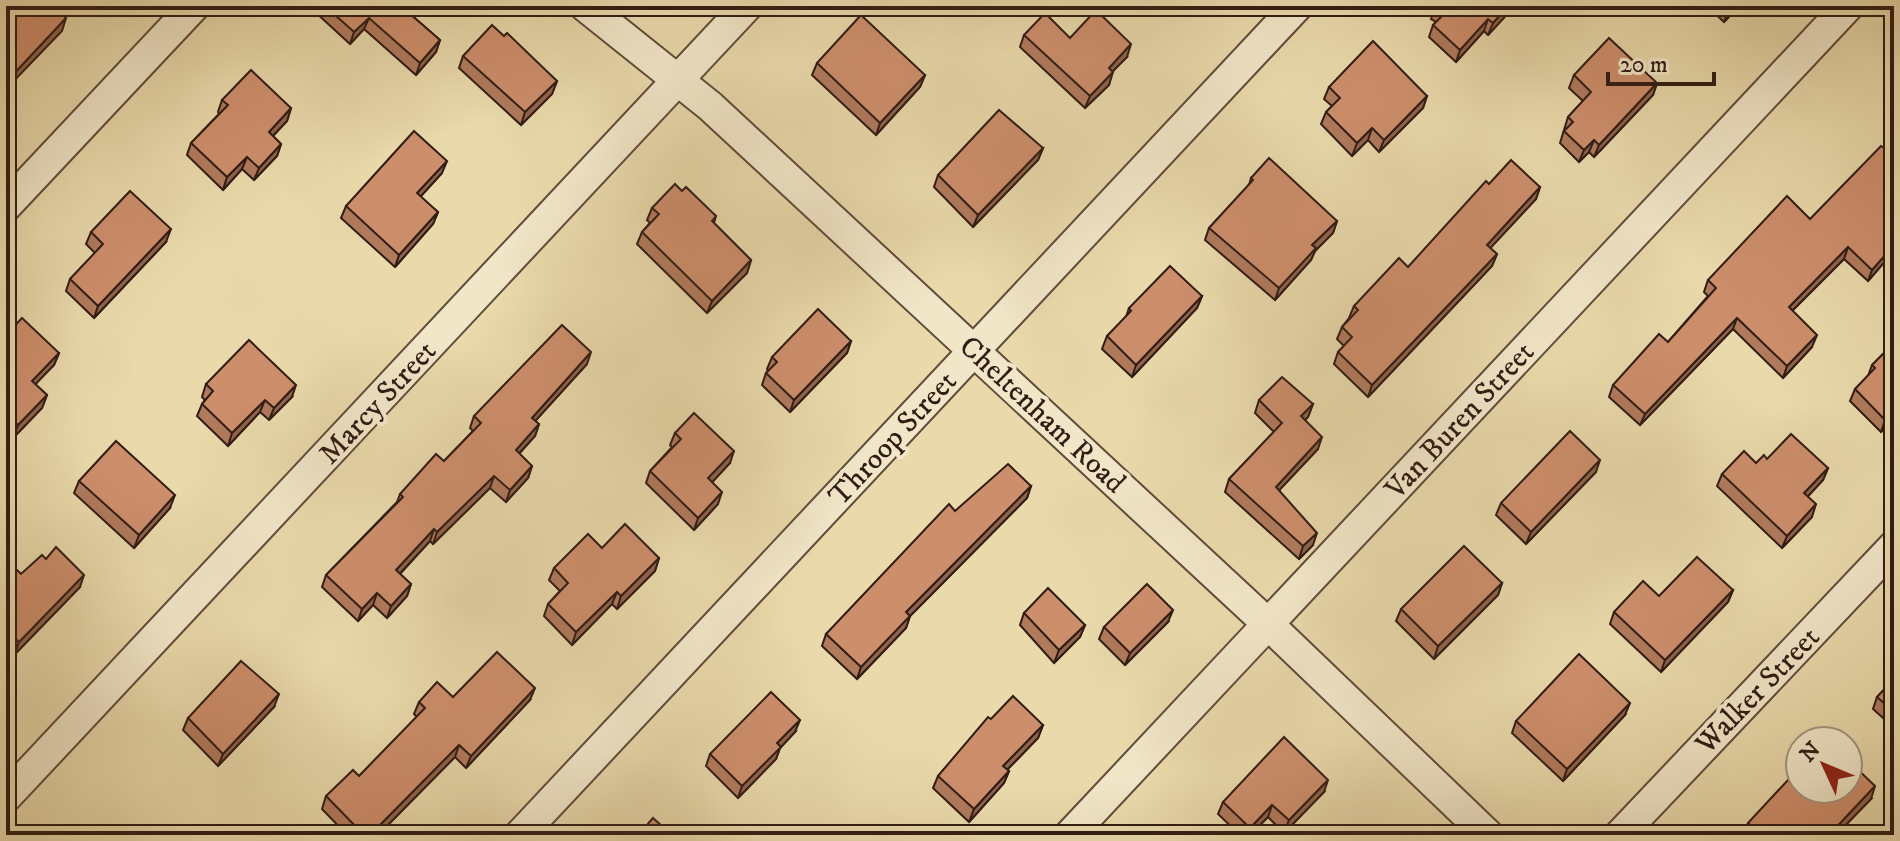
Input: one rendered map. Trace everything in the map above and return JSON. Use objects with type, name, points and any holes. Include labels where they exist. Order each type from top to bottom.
[{"type":"street","points":[[6,206],[194,6]]},
{"type":"street","name":"Cheltenham Road","points":[[585,6],[678,80],[974,349],[1488,835]]},
{"type":"street","name":"Marcy Street","points":[[6,797],[747,6]]},
{"type":"street","name":"Throop Street","points":[[520,835],[1297,6]]},
{"type":"street","name":"Van Buren Street","points":[[1070,835],[1848,6]]},
{"type":"street","name":"Walker Street","points":[[1620,835],[1894,546]]},
{"type":"building","points":[[7,6],[53,6],[66,18],[8,80],[6,78]]},
{"type":"building","points":[[325,6],[405,6],[403,8],[440,40],[420,63],[369,18],[354,32]]},
{"type":"building","points":[[1436,6],[1508,6],[1493,23],[1488,19],[1460,50],[1433,25],[1444,14]]},
{"type":"building","points":[[1096,10],[1131,44],[1109,68],[1113,72],[1090,96],[1024,35],[1045,13],[1070,38]]},
{"type":"building","points":[[861,15],[925,75],[880,123],[817,63]]},
{"type":"building","points":[[492,25],[504,36],[507,33],[557,81],[525,112],[463,56]]},
{"type":"building","points":[[1609,38],[1657,83],[1599,145],[1594,140],[1584,150],[1564,131],[1573,122],[1568,117],[1591,92],[1574,75]]},
{"type":"building","points":[[1373,41],[1427,96],[1384,140],[1372,128],[1357,143],[1326,112],[1340,98],[1329,87]]},
{"type":"building","points":[[251,70],[291,108],[269,132],[281,144],[259,168],[247,157],[227,177],[191,143],[228,105],[222,100]]},
{"type":"building","points":[[999,110],[1043,148],[978,215],[938,175]]},
{"type":"building","points":[[414,131],[447,161],[417,193],[438,212],[399,255],[346,206]]},
{"type":"building","points":[[1894,140],[1894,245],[1872,270],[1848,247],[1789,307],[1817,335],[1787,366],[1737,318],[1645,414],[1613,385],[1659,334],[1668,342],[1716,288],[1708,280],[1787,196],[1810,219],[1881,146],[1886,149]]},
{"type":"building","points":[[1269,158],[1337,221],[1312,245],[1316,248],[1279,288],[1209,228]]},
{"type":"building","points":[[1511,160],[1540,187],[1487,245],[1497,254],[1372,385],[1338,352],[1352,337],[1342,327],[1358,310],[1354,306],[1399,258],[1408,267],[1486,181],[1489,184]]},
{"type":"building","points":[[675,184],[682,191],[686,187],[716,216],[712,221],[751,260],[712,301],[642,232],[659,214],[652,208]]},
{"type":"building","points":[[130,191],[171,229],[98,306],[70,279],[103,244],[91,232]]},
{"type":"building","points":[[1170,266],[1202,296],[1136,365],[1107,336]]},
{"type":"building","points":[[818,309],[851,341],[794,400],[766,373],[777,362],[772,357]]},
{"type":"building","points":[[22,318],[59,353],[32,381],[47,395],[18,425],[6,413],[6,335]]},
{"type":"building","points":[[562,325],[591,352],[532,418],[539,424],[516,450],[532,466],[510,490],[494,476],[437,532],[434,529],[396,570],[411,584],[391,606],[377,593],[362,609],[326,575],[403,497],[400,494],[436,454],[444,461],[481,423],[474,416]]},
{"type":"building","points":[[249,340],[296,385],[274,408],[265,400],[232,433],[202,404],[213,391],[206,384]]},
{"type":"building","points":[[1894,343],[1894,410],[1885,420],[1855,389],[1875,368],[1872,365]]},
{"type":"building","points":[[1282,377],[1313,404],[1301,416],[1322,437],[1276,487],[1317,533],[1303,546],[1229,479],[1282,423],[1259,400]]},
{"type":"building","points":[[694,413],[734,451],[708,478],[722,492],[698,518],[650,471],[681,439],[675,433]]},
{"type":"building","points":[[1570,431],[1600,460],[1531,532],[1501,503]]},
{"type":"building","points":[[1791,434],[1828,468],[1804,493],[1816,504],[1787,536],[1722,474],[1744,451],[1756,463],[1764,455],[1767,459]]},
{"type":"building","points":[[116,441],[175,495],[139,535],[79,481]]},
{"type":"building","points":[[1008,464],[1031,486],[906,612],[910,616],[861,667],[826,634],[949,504],[955,511]]},
{"type":"building","points":[[625,524],[659,558],[621,596],[617,592],[576,632],[548,604],[568,583],[554,568],[588,534],[602,548]]},
{"type":"building","points":[[1464,546],[1502,583],[1438,646],[1401,609]]},
{"type":"building","points":[[56,547],[84,575],[19,642],[6,629],[6,560],[21,574],[42,555],[46,559]]},
{"type":"building","points":[[1697,557],[1733,590],[1665,660],[1614,612],[1643,581],[1659,596]]},
{"type":"building","points":[[1147,584],[1173,610],[1130,653],[1104,627]]},
{"type":"building","points":[[1048,588],[1085,625],[1059,650],[1024,613]]},
{"type":"building","points":[[497,652],[535,688],[471,756],[459,745],[370,835],[364,835],[326,796],[353,770],[359,776],[425,708],[419,702],[437,682],[453,697]]},
{"type":"building","points":[[1579,654],[1630,703],[1567,769],[1516,721]]},
{"type":"building","points":[[241,661],[279,694],[223,754],[188,718]]},
{"type":"building","points":[[1894,679],[1894,712],[1877,697]]},
{"type":"building","points":[[771,692],[800,720],[777,743],[781,747],[742,786],[710,754]]},
{"type":"building","points":[[1013,696],[1043,725],[1003,766],[1009,771],[974,809],[938,776],[988,717],[991,719]]},
{"type":"building","points":[[1284,737],[1328,780],[1289,820],[1272,805],[1250,828],[1223,802]]},
{"type":"building","points":[[1864,775],[1875,786],[1864,798]]},
{"type":"building","points":[[1784,784],[1784,805],[1857,805],[1829,835],[1761,835],[1748,823]]},
{"type":"building","points":[[653,818],[672,835],[638,835]]}]
